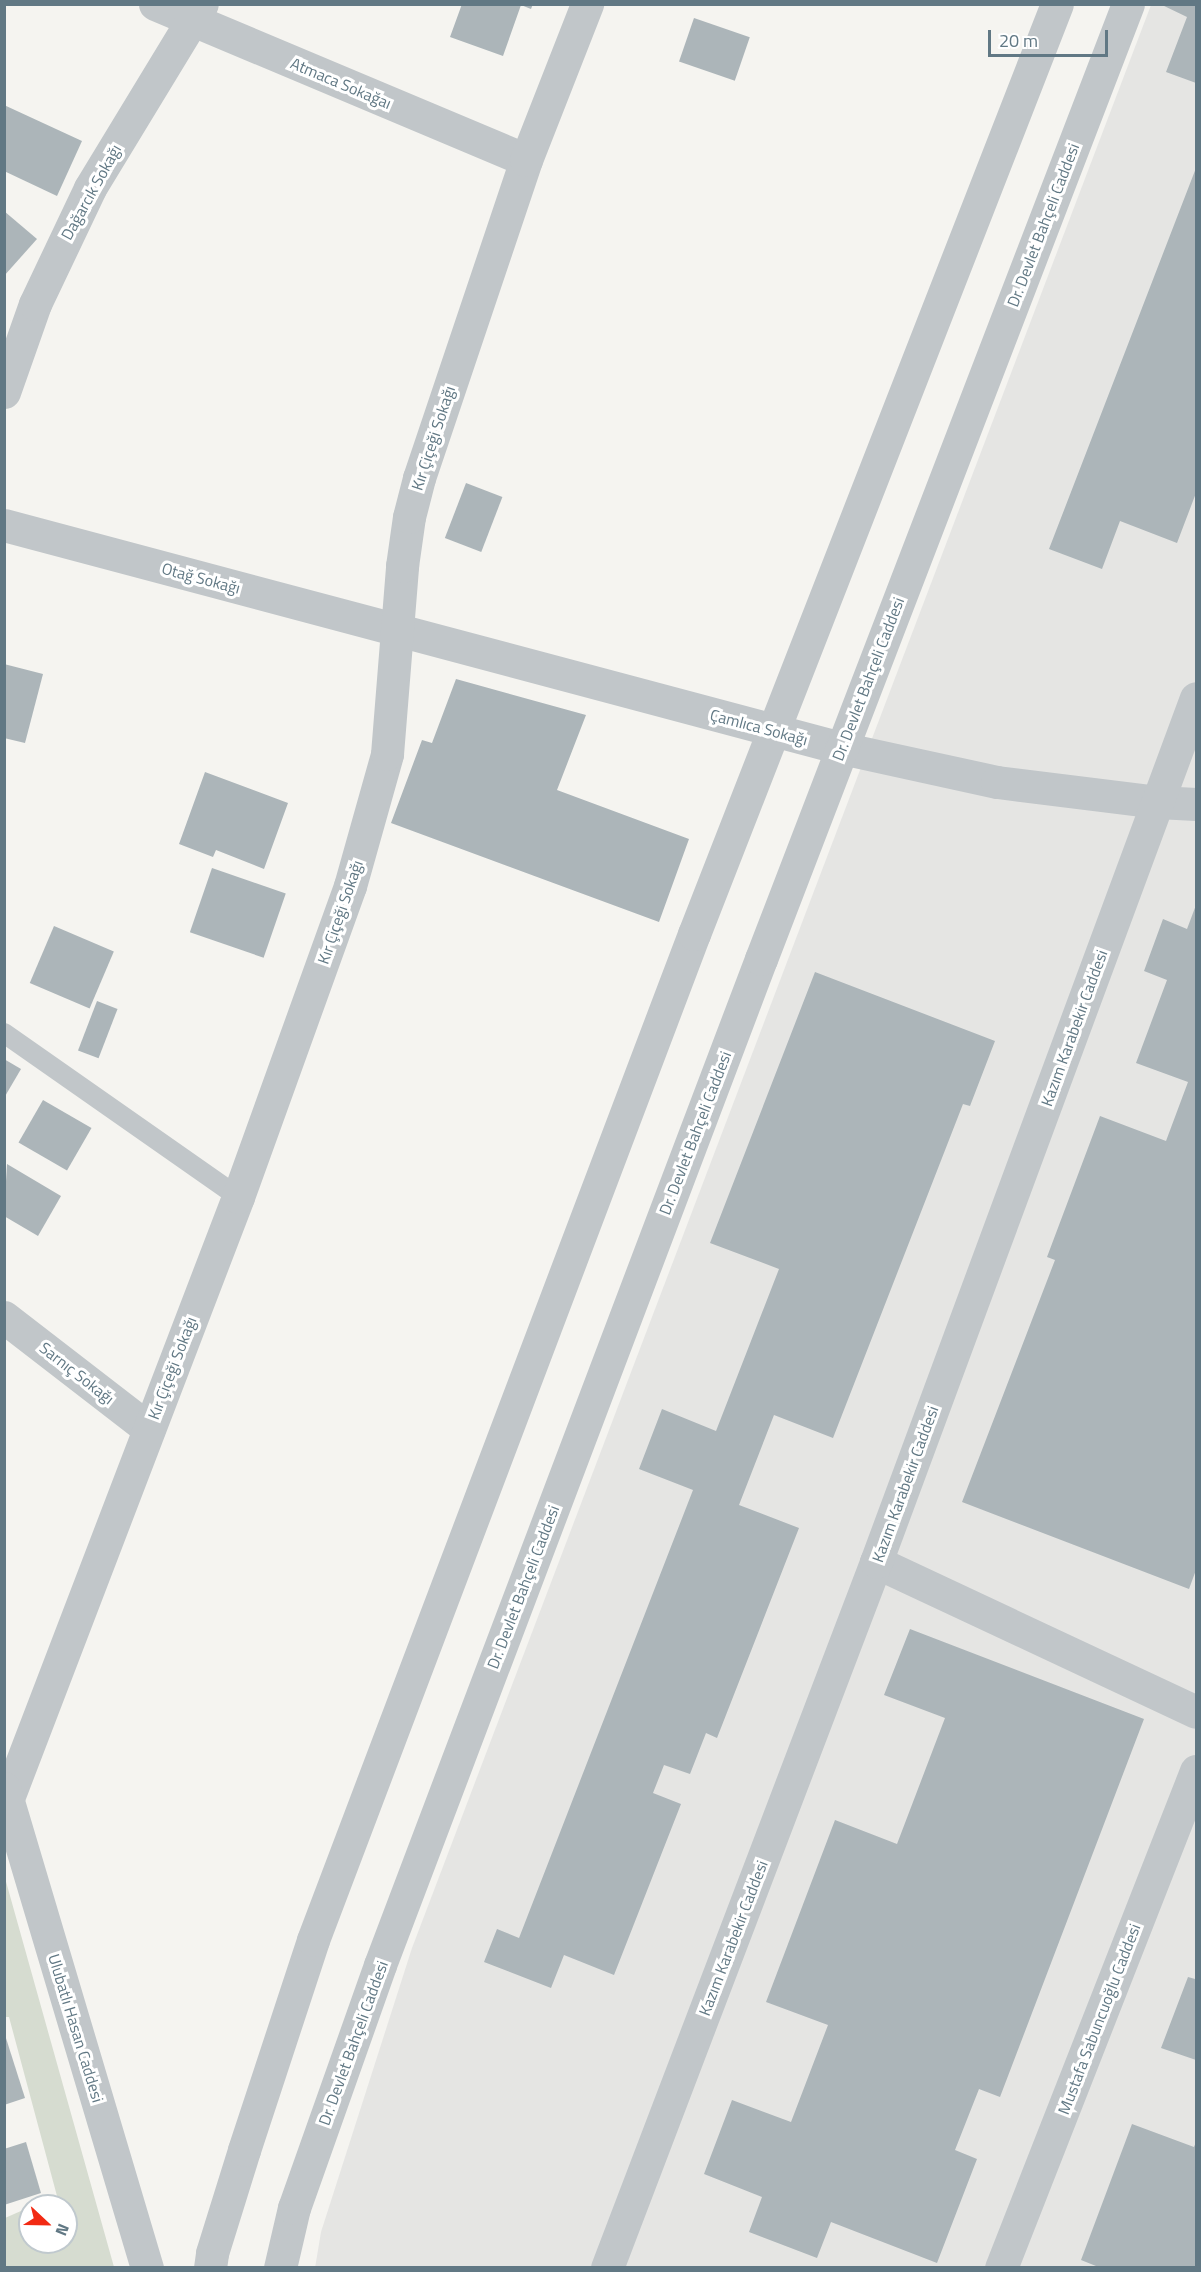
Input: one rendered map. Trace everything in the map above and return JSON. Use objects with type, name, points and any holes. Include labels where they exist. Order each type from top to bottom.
[{"type":"street","name":"Atmaca Sokağaı","points":[[156,4],[197,13],[526,160]]},
{"type":"street","name":"Kır Çiçeği Sokağı","points":[[6,1793],[238,1197],[350,886],[371,818],[387,754],[402,566],[409,517],[419,478],[526,160],[587,4]]},
{"type":"street","points":[[210,2268],[212,2253],[240,2161],[313,1940],[772,730],[1057,4]]},
{"type":"street","name":"Dr. Devlet Bahçeli Caddesi","points":[[280,2268],[294,2208],[380,1965],[841,748],[1128,4]]},
{"type":"street","name":"Dağarcık Sokağı","points":[[4,392],[35,304],[90,188],[197,13]]},
{"type":"street","name":"Otağ Sokağı","points":[[4,525],[398,631]]},
{"type":"street","name":"Çamlıca Sokağı","points":[[398,631],[841,748],[997,782],[1157,802],[1197,804]]},
{"type":"street","name":"Kazım Karabekir Caddesi","points":[[607,2268],[876,1562],[1197,698]]},
{"type":"street","name":"Sarnıç Sokağı","points":[[4,1317],[149,1429]]},
{"type":"street","points":[[876,1562],[1197,1712]]},
{"type":"street","name":"Mustafa Sabuncuoğlu Caddesi","points":[[1002,2268],[1197,1771]]},
{"type":"street","name":"Ulubatlı Hasan Caddesi","points":[[6,1793],[147,2268]]},
{"type":"lane","points":[[4,1033],[238,1197]]},
{"type":"shaded area","points":[[1151,5],[1196,5],[1196,2267],[315,2268],[321,2232],[412,1948]]},
{"type":"shaded area","points":[[4,1878],[114,2267],[5,2267],[5,2218],[18,2212],[18,2254],[78,2254],[78,2194],[56,2194],[9,2017],[5,2017]]},
{"type":"building","points":[[462,4],[533,4],[531,9],[521,5],[503,56],[450,37]]},
{"type":"building","points":[[1160,4],[1196,4],[1196,83],[1166,72],[1187,17]]},
{"type":"building","points":[[694,18],[750,37],[735,81],[679,61]]},
{"type":"building","points":[[4,105],[82,141],[57,196],[4,171]]},
{"type":"building","points":[[1196,168],[1196,493],[1177,543],[1120,521],[1102,569],[1049,549]]},
{"type":"building","points":[[4,211],[37,239],[4,276]]},
{"type":"building","points":[[466,483],[502,497],[481,552],[445,538]]},
{"type":"building","points":[[4,664],[43,674],[25,743],[4,738]]},
{"type":"building","points":[[456,679],[586,715],[557,790],[689,839],[659,922],[391,823],[422,740],[432,743]]},
{"type":"building","points":[[205,772],[288,803],[264,869],[216,850],[213,857],[179,844]]},
{"type":"building","points":[[212,868],[286,893],[264,958],[190,932]]},
{"type":"building","points":[[1196,905],[1196,1570],[1189,1589],[962,1502],[1055,1260],[1047,1257],[1100,1116],[1166,1141],[1188,1082],[1136,1063],[1167,980],[1144,971],[1163,919],[1187,929]]},
{"type":"building","points":[[54,926],[114,951],[90,1008],[30,983]]},
{"type":"building","points":[[815,972],[995,1041],[970,1106],[963,1104],[833,1438],[774,1415],[739,1505],[799,1528],[717,1738],[706,1733],[690,1774],[664,1765],[653,1793],[681,1804],[614,1975],[564,1955],[551,1988],[484,1962],[497,1929],[519,1938],[693,1490],[639,1469],[662,1409],[716,1431],[779,1269],[710,1243]]},
{"type":"building","points":[[97,1001],[118,1009],[99,1058],[78,1050]]},
{"type":"building","points":[[4,1059],[21,1069],[4,1098]]},
{"type":"building","points":[[43,1100],[91,1128],[67,1170],[18,1142]]},
{"type":"building","points":[[7,1164],[61,1196],[38,1236],[4,1216]]},
{"type":"building","points":[[910,1629],[1144,1719],[1000,2097],[979,2089],[955,2150],[977,2159],[937,2263],[831,2222],[817,2258],[749,2232],[762,2197],[704,2174],[732,2100],[791,2122],[828,2025],[766,2002],[835,1820],[897,1844],[945,1718],[884,1695]]},
{"type":"building","points":[[1196,1975],[1196,2060],[1161,2048],[1188,1977],[1195,1979]]},
{"type":"building","points":[[4,2036],[25,2098],[4,2105]]},
{"type":"building","points":[[1132,2124],[1194,2147],[1196,2142],[1196,2268],[1101,2268],[1081,2260]]},
{"type":"building","points":[[26,2142],[41,2193],[18,2194],[18,2200],[4,2205],[4,2149]]}]
